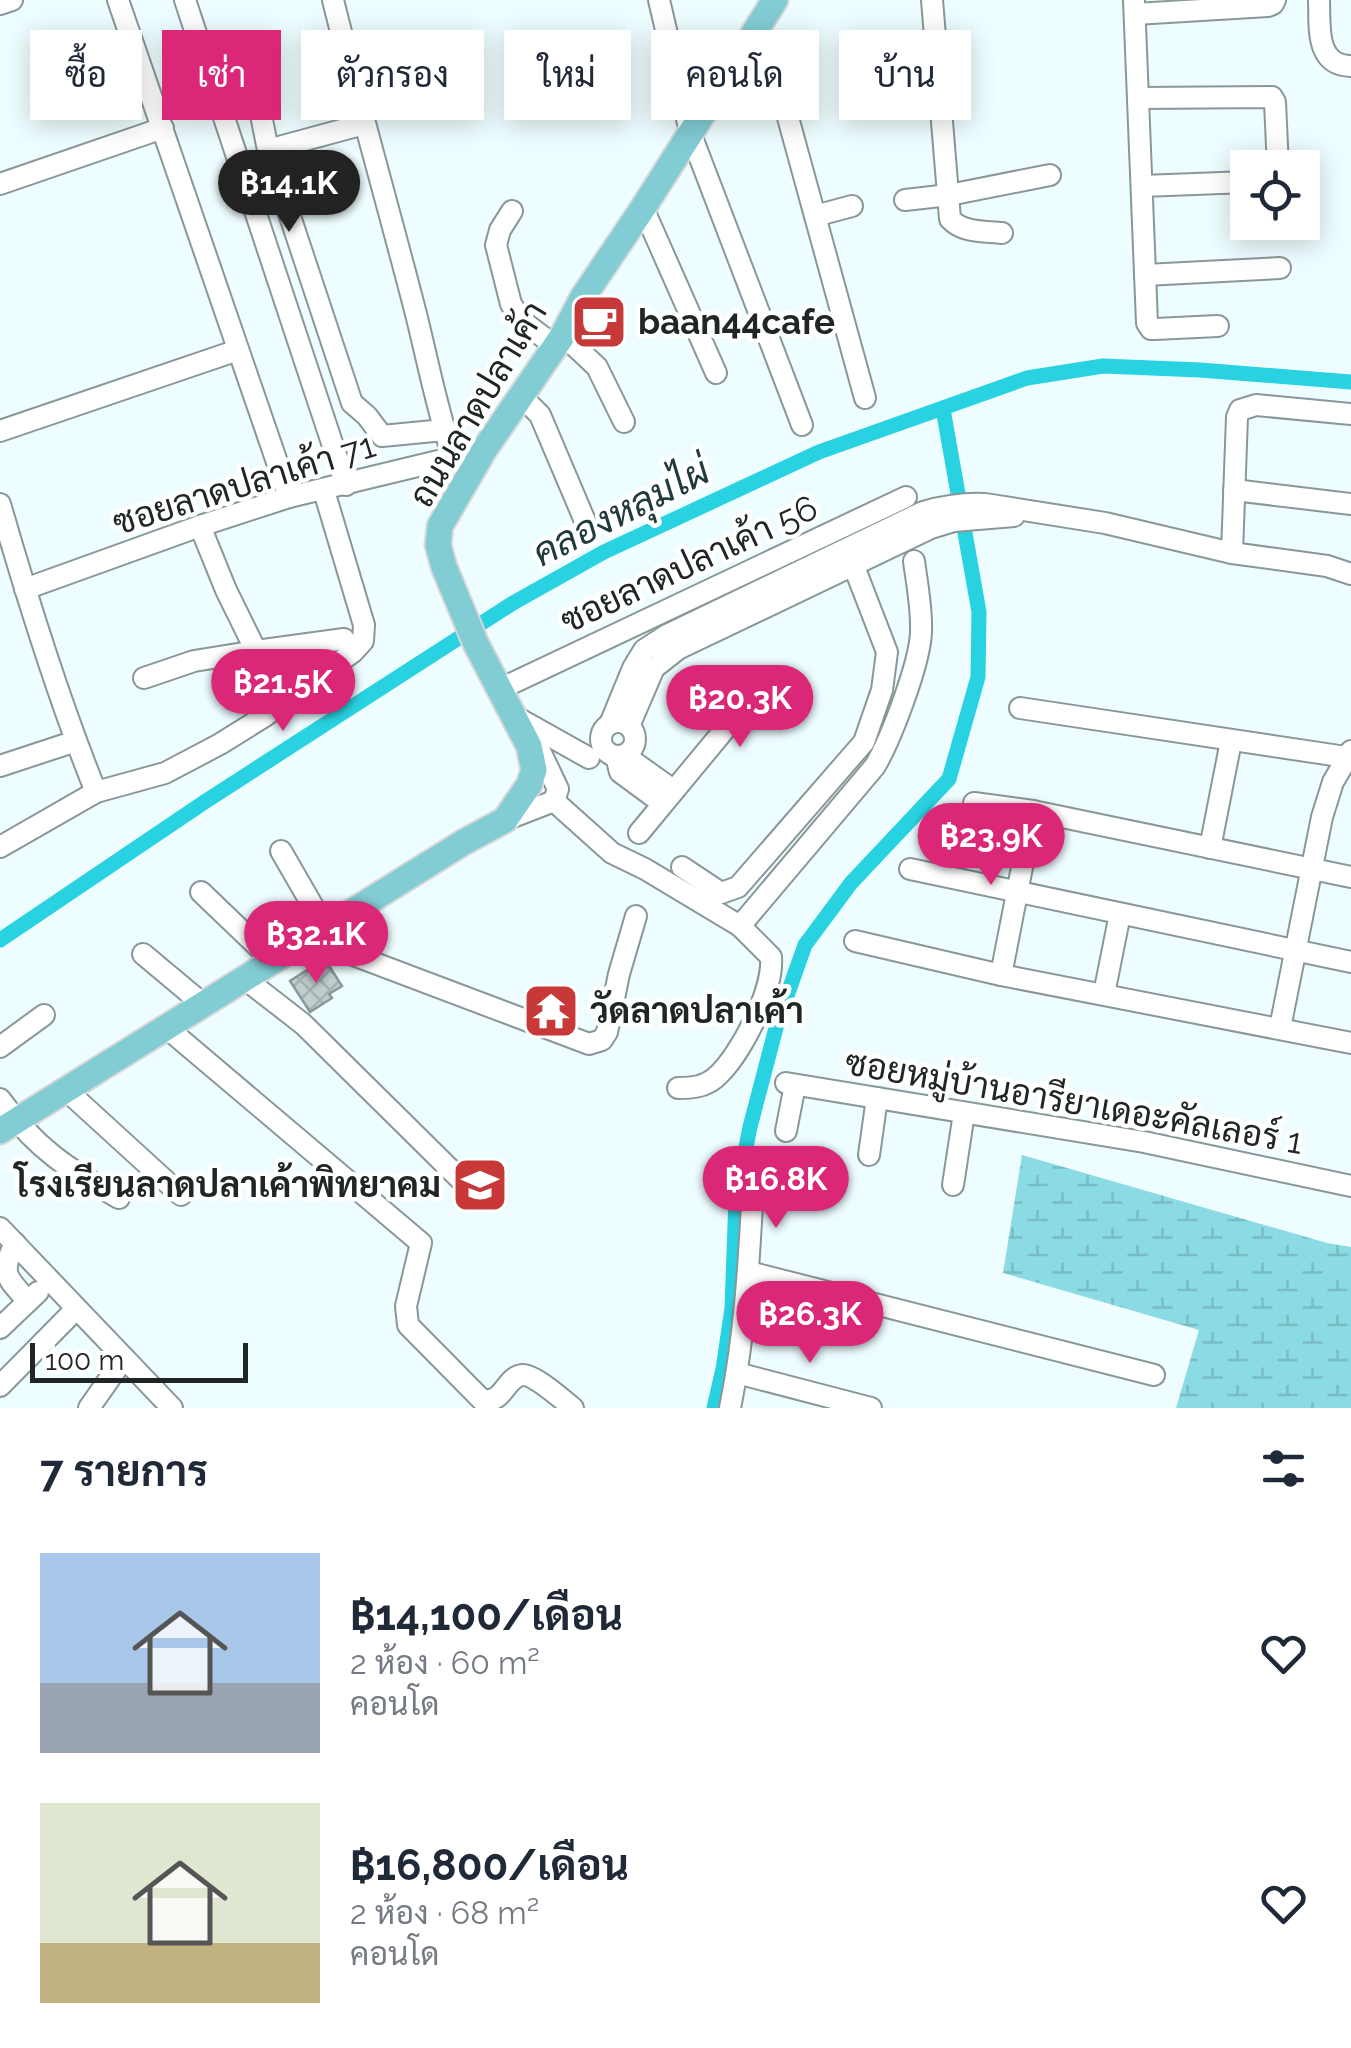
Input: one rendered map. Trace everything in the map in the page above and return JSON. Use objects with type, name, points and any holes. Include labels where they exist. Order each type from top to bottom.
[{"type":"main road","name":"ถนนลาดปลาเค้า","points":[[753,30],[766,6]]},
{"type":"main road","name":"ถนนลาดปลาเค้า","points":[[8,1126],[505,820],[524,795],[532,777],[533,761],[527,741],[476,644],[444,567],[440,526],[461,486],[698,120]]},
{"type":"street","points":[[0,4],[12,0]]},
{"type":"street","points":[[118,0],[290,497]]},
{"type":"street","points":[[185,0],[346,485]]},
{"type":"street","points":[[333,0],[453,456]]},
{"type":"street","points":[[659,0],[690,132],[802,425]]},
{"type":"street","points":[[932,0],[950,219],[957,226],[1002,233]]},
{"type":"street","points":[[1218,326],[1151,328],[1145,316],[1135,7],[1268,6],[1275,0]]},
{"type":"street","points":[[1319,0],[1321,45],[1331,61],[1351,66]]},
{"type":"street","points":[[1138,98],[1272,97],[1277,150]]},
{"type":"street","points":[[262,120],[268,150],[352,403],[382,436],[444,430]]},
{"type":"street","points":[[787,120],[865,398]]},
{"type":"street","points":[[268,150],[364,124]]},
{"type":"street","points":[[0,184],[163,128]]},
{"type":"street","points":[[905,200],[1050,176]]},
{"type":"street","points":[[1142,186],[1230,183]]},
{"type":"street","points":[[815,216],[852,206]]},
{"type":"street","points":[[643,208],[716,374]]},
{"type":"street","points":[[512,211],[496,245],[511,304],[522,321],[559,340],[597,367],[624,422]]},
{"type":"street","points":[[1144,276],[1280,268]]},
{"type":"street","points":[[0,431],[238,350]]},
{"type":"street","points":[[521,396],[540,415],[585,521]]},
{"type":"street","points":[[1232,553],[1240,410],[1256,405],[1351,414]]},
{"type":"street","name":"ซอยลาดปลาเค้า 71","points":[[25,589],[290,497],[484,450]]},
{"type":"street","points":[[0,847],[96,792],[165,773],[220,744],[353,652],[362,641],[364,625],[324,490]]},
{"type":"street","points":[[1234,490],[1351,504]]},
{"type":"street","name":"ซอยลาดปลาเค้า 56","points":[[500,689],[906,497]]},
{"type":"street","points":[[608,755],[601,736],[619,725],[654,668],[678,650],[966,503],[985,511],[1105,523],[1232,553],[1327,566],[1351,574]]},
{"type":"street","points":[[0,504],[25,589],[96,792]]},
{"type":"street","points":[[619,725],[633,668],[644,650],[923,512],[939,516]]},
{"type":"street","points":[[200,526],[256,652]]},
{"type":"street","points":[[740,926],[884,751],[918,654],[921,631],[914,561]]},
{"type":"street","points":[[682,867],[722,893],[738,887],[864,742],[882,690],[888,652],[853,564]]},
{"type":"street","points":[[144,678],[194,661],[344,639]]},
{"type":"street","points":[[639,833],[749,700],[762,678]]},
{"type":"street","points":[[1020,708],[1231,741],[1349,754],[1342,783],[1322,817],[1280,1028]]},
{"type":"street","points":[[514,716],[608,755],[668,796]]},
{"type":"street","points":[[552,776],[608,755],[629,752],[635,736],[619,725]]},
{"type":"street","points":[[0,766],[76,741]]},
{"type":"street","points":[[527,741],[540,751],[558,789],[554,801]]},
{"type":"street","points":[[1210,848],[1231,741]]},
{"type":"street","points":[[554,801],[612,853],[740,926],[771,957],[770,974],[752,1028],[737,1052],[714,1079],[696,1088],[678,1088]]},
{"type":"street","points":[[505,820],[554,801]]},
{"type":"street","points":[[974,803],[1032,811],[1351,877]]},
{"type":"street","points":[[1001,974],[1032,811]]},
{"type":"street","points":[[282,852],[323,931],[348,953],[589,1044],[602,1040],[606,1032],[636,916]]},
{"type":"street","points":[[910,869],[1351,962]]},
{"type":"street","points":[[201,892],[274,962]]},
{"type":"street","points":[[1104,994],[1120,914]]},
{"type":"street","points":[[855,941],[1351,1043]]},
{"type":"street","points":[[143,954],[204,1005]]},
{"type":"street","points":[[245,980],[303,1024],[460,1179]]},
{"type":"street","points":[[0,1047],[44,1015]]},
{"type":"street","points":[[167,1028],[421,1243],[406,1306],[408,1325],[482,1400],[496,1398],[522,1375],[573,1408]]},
{"type":"street","name":"ซอยหมู่บ้านอารียาเดอะคัลเลอร์ 1","points":[[786,1130],[791,1084],[1144,1142],[1351,1186]]},
{"type":"street","points":[[66,1090],[180,1195]]},
{"type":"street","points":[[0,1098],[8,1126],[68,1169],[119,1198]]},
{"type":"street","points":[[869,1156],[877,1098]]},
{"type":"street","points":[[954,1185],[964,1113]]},
{"type":"street","points":[[730,1408],[749,1272],[753,1187]]},
{"type":"street","points":[[7,1235],[172,1408]]},
{"type":"street","points":[[7,1235],[3,1271],[28,1301]]},
{"type":"street","points":[[749,1272],[1154,1375]]},
{"type":"street","points":[[0,1328],[50,1281]]},
{"type":"street","points":[[0,1386],[76,1309]]},
{"type":"street","points":[[89,1408],[124,1358]]},
{"type":"street","points":[[737,1372],[871,1408]]},
{"type":"green space","points":[[1022,1155],[1351,1247],[1351,1408],[1176,1408],[1199,1330],[1003,1273]]},
{"type":"building","points":[[328,964],[342,986],[329,994],[332,998],[310,1012],[290,981],[312,967],[315,972]]},
{"type":"waterway","name":"คลองหลุมไผ่","points":[[0,940],[206,801],[513,603],[604,552],[819,452],[1027,378],[1103,366],[1351,382]]},
{"type":"waterway","points":[[714,1408],[732,1308],[736,1198],[777,1024],[805,945],[851,883],[949,779],[978,677],[979,612],[943,409]]},
{"type":"place","name":"baan44cafe","points":[[599,322]]},
{"type":"place","name":"วัดลาดปลาเค้า","points":[[551,1011]]},
{"type":"place","name":"โรงเรียนลาดปลาเค้าพิทยาคม","points":[[480,1185]]}]
